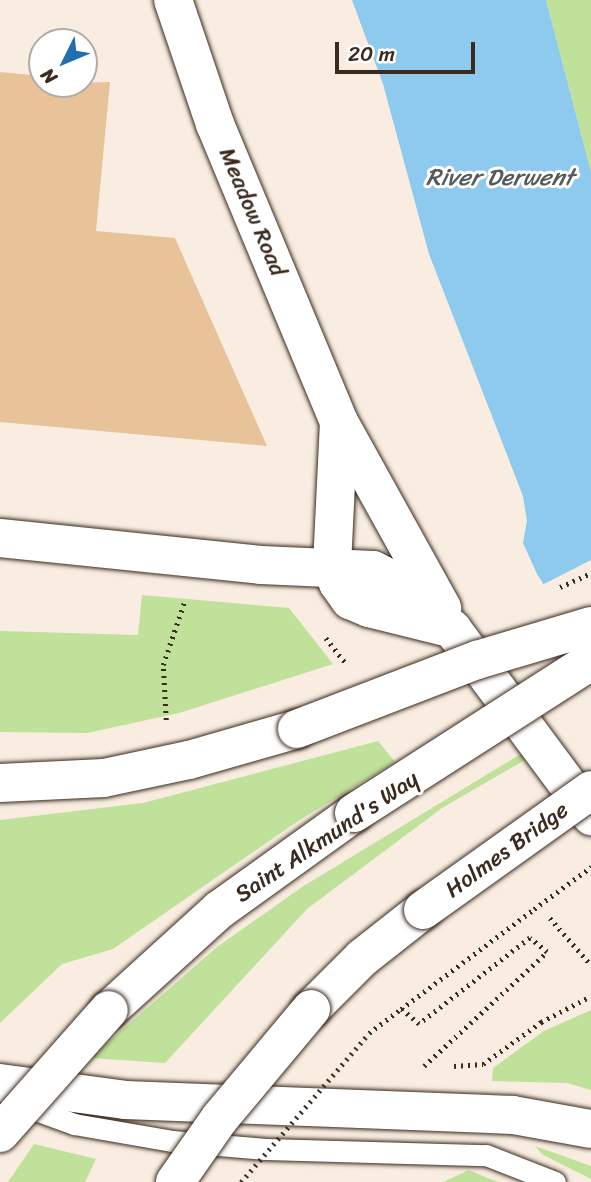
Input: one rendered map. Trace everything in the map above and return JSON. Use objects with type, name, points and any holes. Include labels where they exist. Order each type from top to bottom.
[{"type":"main road","name":"Meadow Road","points":[[173,0],[215,124],[339,422],[453,630],[591,816]]},
{"type":"main road","name":"Meadow Road","points":[[332,566],[339,422]]},
{"type":"main road","points":[[0,538],[261,565],[332,566],[350,600],[453,630]]},
{"type":"main road","points":[[0,783],[104,778],[297,729],[477,660],[591,626]]},
{"type":"main road","name":"Saint Alkmund's Way","points":[[0,1133],[109,1010],[219,910],[354,813],[591,661]]},
{"type":"main road","name":"Holmes Bridge","points":[[175,1182],[220,1118],[311,1009],[362,958],[423,910],[591,790]]},
{"type":"main road","points":[[0,1083],[125,1100],[513,1115],[591,1129]]},
{"type":"lane","points":[[0,1097],[74,1124],[173,1141],[266,1149],[486,1156],[555,1182]]},
{"type":"path","points":[[163,707],[163,665],[183,617]]},
{"type":"path","points":[[241,1182],[369,1033],[591,867]]},
{"type":"path","points":[[550,918],[591,965]]},
{"type":"path","points":[[401,1009],[419,1024],[530,938],[547,952],[423,1068],[435,1067]]},
{"type":"path","points":[[447,1066],[483,1065],[541,1022],[591,996]]},
{"type":"green space","points":[[546,0],[591,0],[591,172]]},
{"type":"green space","points":[[142,595],[289,608],[333,664],[179,713],[87,733],[0,732],[0,631],[138,635]]},
{"type":"green space","points":[[378,741],[395,762],[298,821],[113,949],[62,964],[0,1023],[0,820],[143,803]]},
{"type":"green space","points":[[524,752],[530,757],[442,808],[307,909],[165,1063],[90,1058],[217,947],[302,887]]},
{"type":"green space","points":[[591,1010],[591,1090],[567,1083],[492,1081],[493,1068],[544,1031]]},
{"type":"green space","points":[[34,1144],[96,1159],[85,1182],[8,1182]]},
{"type":"green space","points":[[535,1146],[591,1166],[591,1179],[543,1155]]},
{"type":"green space","points":[[469,1170],[485,1177],[499,1182],[443,1182]]},
{"type":"water","name":"River Derwent","points":[[352,0],[546,0],[591,172],[591,659],[537,574],[523,543],[527,521],[523,496],[429,254],[383,84]]},
{"type":"pier","points":[[591,560],[591,662],[540,586]]},
{"type":"building","points":[[0,72],[28,75],[28,98],[98,98],[98,82],[110,82],[96,231],[175,238],[267,446],[0,422]]}]
